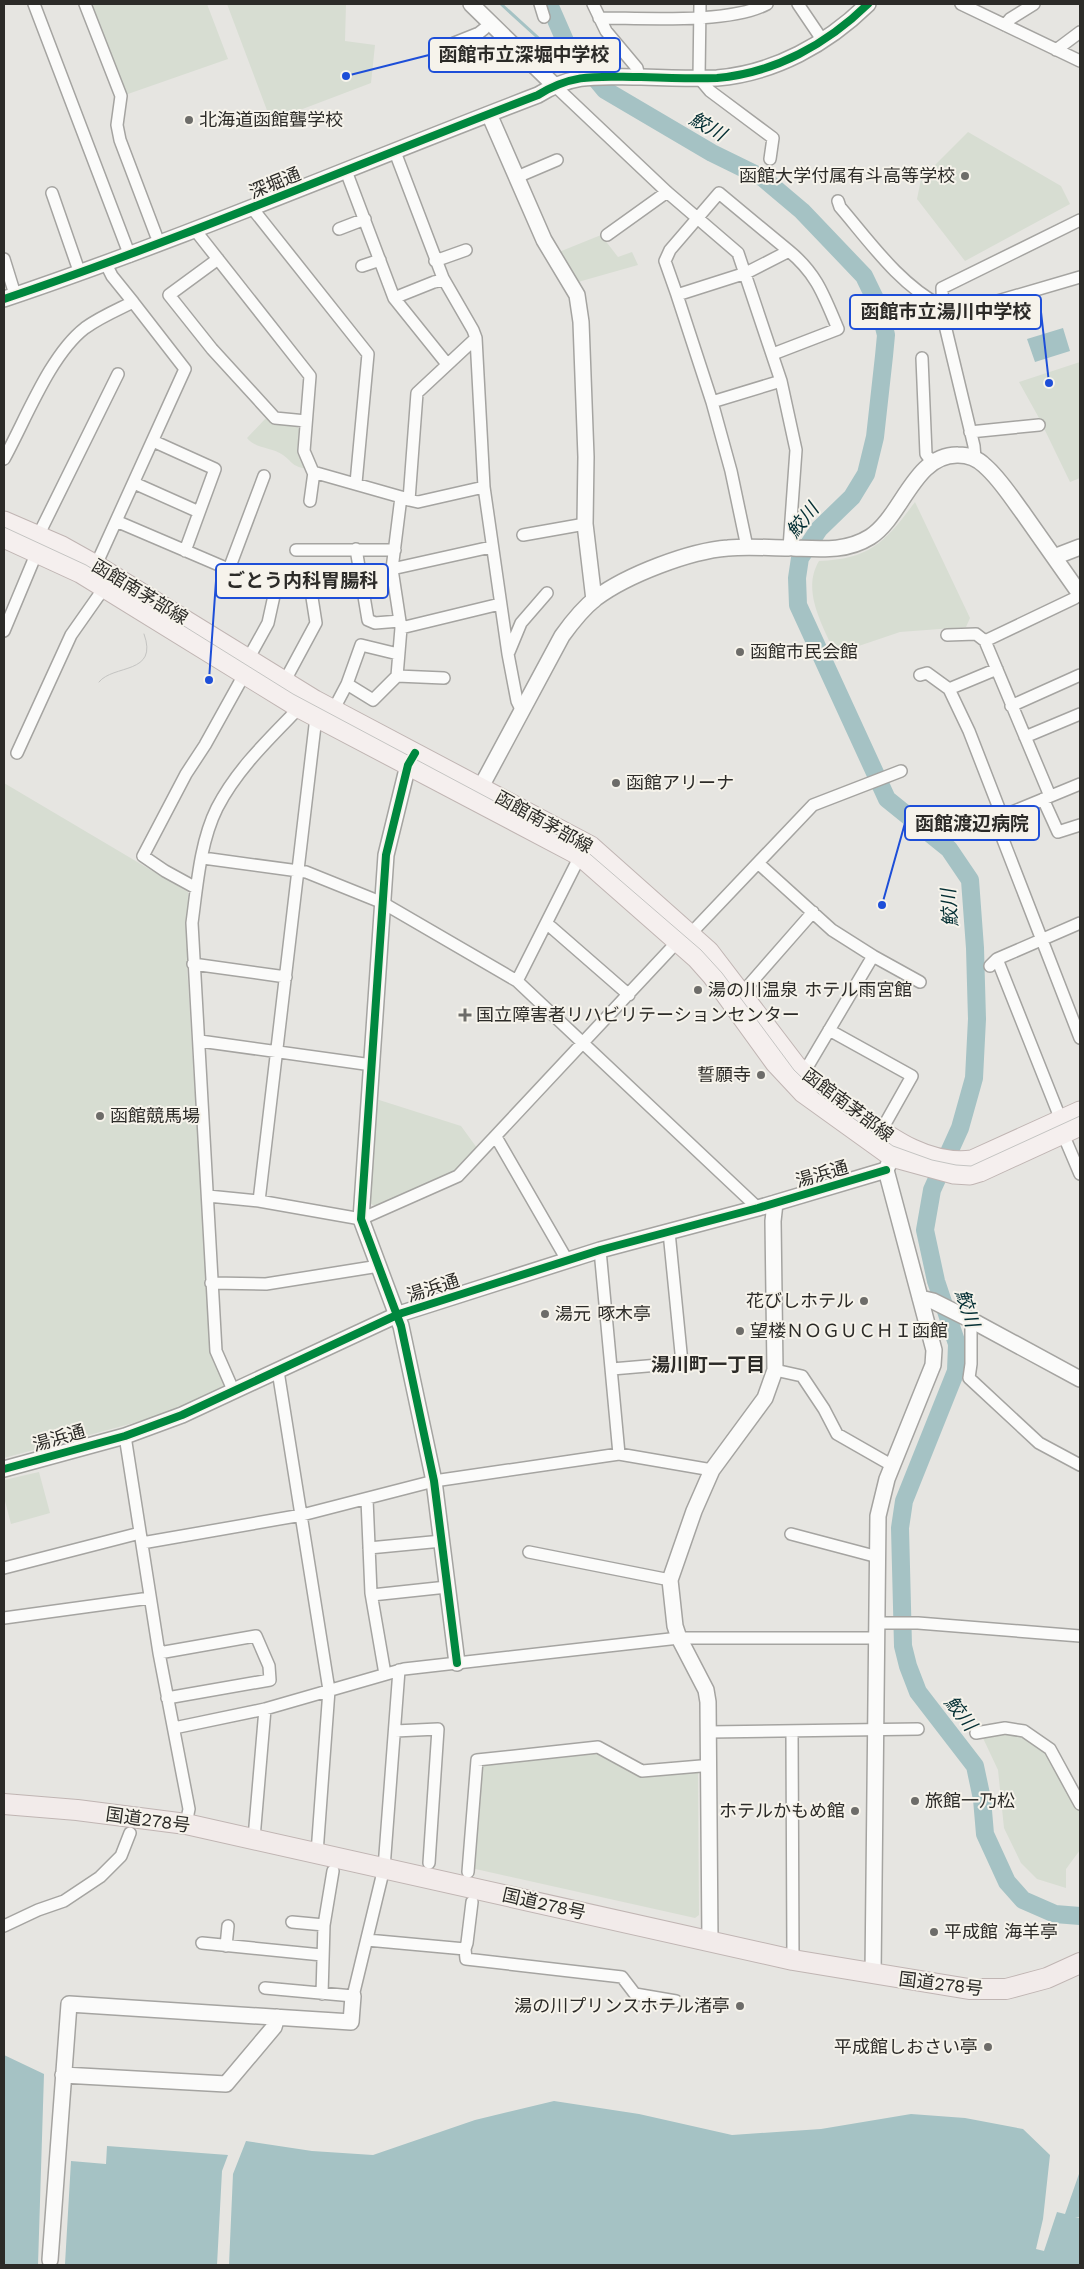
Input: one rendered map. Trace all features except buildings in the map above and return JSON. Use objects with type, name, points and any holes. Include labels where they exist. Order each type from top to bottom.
[{"type":"highway","name":"国道278号","points":[[4,1804],[77,1810],[186,1824],[793,1960],[969,1989],[1006,1989],[1048,1978],[1080,1963]]},
{"type":"main road","name":"函館南茅部線","points":[[4,521],[80,573],[299,708],[326,709]]},
{"type":"main road","name":"函館南茅部線","points":[[4,538],[62,546],[96,565],[326,709],[411,759],[477,793],[591,846],[684,937],[775,1063],[799,1080],[892,1157],[931,1162],[955,1168],[970,1175],[980,1172],[1062,1127],[1080,1111]]},
{"type":"main road","name":"函館南茅部線","points":[[477,793],[580,856],[684,937],[715,957],[742,993],[799,1080],[812,1082],[881,1131],[892,1157]]},
{"type":"main road","name":"函館南茅部線","points":[[1062,1127],[1080,1126]]},
{"type":"street","points":[[34,4],[130,256]]},
{"type":"street","points":[[86,4],[121,96],[117,125],[120,140],[156,235]]},
{"type":"street","points":[[471,4],[554,86],[667,192],[738,253],[781,381],[796,450],[791,548]]},
{"type":"street","points":[[540,4],[544,17]]},
{"type":"street","points":[[593,4],[606,31],[637,68],[640,77]]},
{"type":"street","points":[[700,4],[699,78],[710,91],[773,138],[770,159]]},
{"type":"street","points":[[599,18],[700,18],[748,11],[767,4]]},
{"type":"street","points":[[798,4],[823,41]]},
{"type":"street","points":[[960,4],[1080,61]]},
{"type":"street","points":[[1005,25],[1034,4]]},
{"type":"street","name":"深堀通","points":[[8,293],[130,256],[538,95],[572,79],[612,77],[699,78],[734,75],[776,65],[823,41],[860,7]]},
{"type":"street","points":[[454,43],[479,33],[484,29]]},
{"type":"street","points":[[1056,50],[1080,32]]},
{"type":"street","points":[[490,114],[544,240],[577,294],[579,302],[586,457],[585,524],[594,600]]},
{"type":"street","points":[[395,152],[435,261],[476,338],[484,487],[491,547],[508,654],[517,701],[522,711]]},
{"type":"street","points":[[517,177],[557,160]]},
{"type":"street","points":[[346,171],[394,298],[447,364]]},
{"type":"street","points":[[607,235],[667,192]]},
{"type":"street","points":[[52,193],[78,265]]},
{"type":"street","points":[[747,547],[731,471],[712,402],[665,261],[670,250],[719,193],[806,264],[822,290],[838,328],[773,354]]},
{"type":"street","points":[[838,201],[840,207],[898,273],[942,311]]},
{"type":"street","points":[[252,208],[368,354],[356,483]]},
{"type":"street","points":[[339,229],[365,219]]},
{"type":"street","points":[[975,458],[942,311],[942,288],[1080,220]]},
{"type":"street","points":[[195,230],[310,376],[304,451],[314,472],[310,500]]},
{"type":"street","points":[[435,261],[466,250]]},
{"type":"street","points":[[677,295],[746,273],[789,251]]},
{"type":"street","points":[[4,259],[8,293]]},
{"type":"street","points":[[218,259],[170,295],[212,349],[275,418],[306,421]]},
{"type":"street","points":[[362,266],[380,260]]},
{"type":"street","points":[[96,565],[185,369],[112,276],[106,264]]},
{"type":"street","points":[[942,311],[1080,277]]},
{"type":"street","points":[[394,298],[434,282],[444,280]]},
{"type":"street","points":[[4,459],[52,366],[64,349],[94,322],[133,302]]},
{"type":"street","points":[[347,684],[373,700],[397,676],[400,625],[392,569],[394,550],[405,499],[417,393],[476,338]]},
{"type":"street","points":[[922,358],[926,454],[932,462]]},
{"type":"street","points":[[4,631],[37,544],[118,374]]},
{"type":"street","points":[[712,402],[781,381]]},
{"type":"street","points":[[970,432],[1038,425]]},
{"type":"street","points":[[153,441],[215,469],[185,551]]},
{"type":"street","points":[[477,793],[562,636],[580,613],[594,600],[626,581],[684,557],[714,550],[747,547],[833,550],[851,546],[877,533],[932,462],[951,455],[975,458],[987,467],[1054,557],[1078,596],[985,641]]},
{"type":"street","points":[[314,472],[418,502],[484,487]]},
{"type":"street","points":[[229,569],[264,476]]},
{"type":"street","points":[[134,483],[199,512]]},
{"type":"street","points":[[116,521],[275,589]]},
{"type":"street","points":[[523,535],[585,524]]},
{"type":"street","points":[[392,569],[491,547]]},
{"type":"street","points":[[1054,557],[1080,547]]},
{"type":"street","points":[[356,549],[368,620],[376,624],[400,625],[500,604]]},
{"type":"street","points":[[296,550],[394,550]]},
{"type":"street","points":[[252,652],[268,623],[279,573],[308,572],[316,623],[288,675]]},
{"type":"street","points":[[17,753],[71,635],[104,588]]},
{"type":"street","points":[[508,654],[521,623],[547,593]]},
{"type":"street","points":[[947,635],[976,634],[985,641],[1025,737],[1058,832],[1080,825]]},
{"type":"street","points":[[259,1201],[299,871],[326,709],[347,684],[361,645],[398,654]]},
{"type":"street","points":[[949,689],[996,669]]},
{"type":"street","points":[[920,675],[927,673],[949,689],[969,731],[1002,816]]},
{"type":"street","points":[[1011,706],[1080,674]]},
{"type":"street","points":[[397,676],[444,678]]},
{"type":"street","points":[[196,888],[143,856],[186,774],[206,745],[240,682]]},
{"type":"street","points":[[234,1392],[216,1351],[192,923],[198,870],[203,858],[208,832],[217,809],[230,786],[246,764],[299,708]]},
{"type":"street","points":[[1025,737],[1080,714]]},
{"type":"street","points":[[411,759],[386,855],[362,1219],[399,1314],[434,1481],[456,1663]]},
{"type":"street","points":[[208,1196],[259,1201],[362,1219],[458,1176],[684,937],[813,805],[902,771]]},
{"type":"street","points":[[1080,784],[995,819],[1080,1038]]},
{"type":"street","points":[[517,981],[580,856]]},
{"type":"street","points":[[203,858],[299,871],[383,903],[517,981],[758,1208]]},
{"type":"street","points":[[758,863],[832,930],[873,956],[920,982]]},
{"type":"street","points":[[742,993],[813,912]]},
{"type":"street","points":[[1080,923],[993,962],[1080,1174]]},
{"type":"street","points":[[552,927],[629,995]]},
{"type":"street","points":[[799,1080],[873,956]]},
{"type":"street","points":[[193,964],[286,977]]},
{"type":"street","points":[[829,1030],[912,1076],[881,1131]]},
{"type":"street","points":[[200,1041],[372,1065]]},
{"type":"street","points":[[496,1137],[567,1260]]},
{"type":"street","points":[[874,1974],[875,1730],[878,1638],[883,1623],[878,1557],[879,1505],[933,1366],[934,1350],[927,1300],[892,1157]]},
{"type":"street","name":"湯浜通","points":[[4,1470],[125,1436],[182,1416],[399,1314],[600,1250],[776,1203],[892,1157]]},
{"type":"street","points":[[710,1941],[706,1690],[679,1638],[675,1626],[670,1580],[694,1511],[712,1470],[765,1398],[775,1370],[774,1221],[776,1203]]},
{"type":"street","points":[[612,1369],[682,1363],[669,1232]]},
{"type":"street","points":[[600,1250],[619,1454]]},
{"type":"street","points":[[211,1283],[266,1284],[379,1266]]},
{"type":"street","points":[[927,1300],[965,1317],[1080,1379]]},
{"type":"street","points":[[965,1317],[971,1364],[968,1378],[1039,1443],[1080,1465]]},
{"type":"street","points":[[775,1370],[802,1376],[824,1410],[836,1434],[893,1466]]},
{"type":"street","points":[[278,1371],[329,1690],[318,1853]]},
{"type":"street","points":[[125,1436],[159,1653],[189,1809],[186,1824]]},
{"type":"street","points":[[4,1568],[141,1538],[302,1516],[434,1481],[619,1454],[712,1470]]},
{"type":"street","points":[[367,1499],[372,1595],[385,1674]]},
{"type":"street","points":[[791,1534],[878,1557]]},
{"type":"street","points":[[369,1548],[442,1541]]},
{"type":"street","points":[[529,1552],[670,1580]]},
{"type":"street","points":[[372,1595],[447,1587]]},
{"type":"street","points":[[4,1618],[150,1598]]},
{"type":"street","points":[[883,1623],[915,1622],[1080,1636]]},
{"type":"street","points":[[159,1653],[256,1636],[269,1666],[270,1680],[167,1698]]},
{"type":"street","points":[[174,1728],[265,1709],[399,1670],[679,1638],[878,1638]]},
{"type":"street","points":[[50,2260],[69,2004],[351,2022],[353,1996],[384,1868],[399,1670]]},
{"type":"street","points":[[254,1838],[265,1709]]},
{"type":"street","points":[[395,1731],[438,1728],[429,1863]]},
{"type":"street","points":[[976,1733],[1005,1728],[1024,1731],[1050,1749],[1080,1804]]},
{"type":"street","points":[[708,1732],[918,1729]]},
{"type":"street","points":[[792,1731],[793,1960]]},
{"type":"street","points":[[468,1872],[478,1760],[598,1747],[642,1771],[700,1766]]},
{"type":"street","points":[[4,1926],[38,1910],[64,1902],[100,1877],[121,1856],[130,1833]]},
{"type":"street","points":[[322,1994],[324,1925],[333,1871]]},
{"type":"street","points":[[472,1902],[465,1949],[466,1959],[622,1977],[635,1994],[676,2002]]},
{"type":"street","points":[[292,1922],[324,1925]]},
{"type":"street","points":[[226,1946],[228,1926]]},
{"type":"street","points":[[367,1940],[465,1949]]},
{"type":"street","points":[[202,1943],[322,1955]]},
{"type":"street","points":[[265,1988],[353,1996]]},
{"type":"street","points":[[63,2075],[226,2084],[274,2027],[277,2018]]},
{"type":"shaded area","points":[[92,4],[207,4],[228,59],[125,95]]},
{"type":"shaded area","points":[[227,4],[346,4],[345,41],[375,45],[371,83],[271,121]]},
{"type":"shaded area","points":[[968,132],[1061,186],[1070,204],[965,261],[917,199],[921,179]]},
{"type":"shaded area","points":[[601,235],[618,257],[632,252],[638,265],[578,282],[559,252]]},
{"type":"shaded area","points":[[1080,362],[1080,478],[1070,482],[1019,382]]},
{"type":"shaded area","points":[[266,418],[272,424],[296,425],[299,429],[297,453],[306,469],[295,465],[279,452],[255,444],[247,438]]},
{"type":"shaded area","points":[[915,502],[970,618],[966,627],[900,632],[835,654],[820,620],[813,596],[814,572],[819,561],[865,552],[886,537]]},
{"type":"shaded area","name":"函館競馬場","points":[[4,783],[188,892],[187,965],[211,1355],[226,1387],[163,1415],[4,1458]]},
{"type":"shaded area","points":[[376,1099],[461,1126],[477,1148],[457,1172],[376,1206],[368,1203]]},
{"type":"shaded area","points":[[39,1472],[50,1513],[11,1524],[4,1497],[4,1480]]},
{"type":"shaded area","points":[[1008,1733],[1030,1740],[1048,1755],[1080,1812],[1080,1850],[1066,1869],[1066,1888],[1037,1879],[1021,1863],[1004,1828],[998,1770],[982,1736]]},
{"type":"shaded area","points":[[595,1751],[641,1775],[698,1770],[699,1915],[695,1918],[471,1868],[480,1763]]},
{"type":"water","points":[[1063,328],[1070,351],[1035,362],[1027,339]]},
{"type":"water","points":[[4,2055],[44,2074],[38,2265],[4,2265]]},
{"type":"water","points":[[554,2101],[639,2114],[732,2135],[821,2129],[911,2114],[965,2118],[1023,2129],[1050,2155],[1043,2219],[1036,2249],[1044,2251],[1057,2212],[1065,2214],[1080,2171],[1080,2217],[1075,2217],[1080,2218],[1080,2265],[229,2265],[233,2174],[246,2141],[312,2151],[373,2155],[475,2120]]},
{"type":"water","points":[[107,2146],[228,2155],[222,2171],[217,2265],[65,2264],[71,2161],[106,2164]]},
{"type":"waterway","points":[[501,4],[557,55],[564,58],[578,58]]},
{"type":"waterway","name":"鮫川","points":[[549,4],[566,43],[605,90],[712,153],[763,178],[802,211],[864,276],[879,307],[886,335],[875,437],[866,474],[852,497],[819,529],[800,558],[797,578],[798,605],[887,799],[949,849],[970,880],[975,948],[977,1019],[974,1078],[960,1128],[932,1190],[925,1230],[936,1281],[957,1344],[956,1371],[904,1501],[900,1528],[903,1646],[918,1692],[975,1766],[982,1799],[985,1834],[1007,1882],[1023,1900],[1055,1914],[1080,1916]]},
{"type":"tram line","points":[[4,527],[86,565],[293,694],[584,849],[701,950],[722,973],[794,1070],[820,1095],[893,1146],[932,1160],[971,1166],[1080,1116]]},
{"type":"tram line","points":[[99,682],[106,676],[132,667],[140,662],[145,656],[147,647],[144,634]]},
{"type":"cycle path","points":[[4,299],[206,226],[538,95],[564,82],[588,77],[717,78],[759,70],[779,63],[817,44],[835,32],[868,4]]},
{"type":"cycle path","points":[[415,753],[408,765],[386,855],[361,1219],[401,1326],[434,1481],[457,1663]]},
{"type":"cycle path","points":[[4,1469],[125,1436],[182,1415],[399,1314],[600,1250],[758,1208],[886,1170]]},
{"type":"place","name":"函館市立深堀中学校","points":[[346,76]]},
{"type":"place","name":"北海道函館聾学校","points":[[189,120]]},
{"type":"place","name":"函館大学付属有斗高等学校","points":[[965,176]]},
{"type":"place","name":"函館市立湯川中学校","points":[[1049,383]]},
{"type":"place","name":"函館市民会館","points":[[740,652]]},
{"type":"place","name":"ごとう内科胃腸科","points":[[209,680]]},
{"type":"place","name":"函館アリーナ","points":[[616,783]]},
{"type":"place","name":"函館渡辺病院","points":[[882,905]]},
{"type":"place","name":"湯の川温泉 ホテル雨宮館","points":[[698,990]]},
{"type":"place","name":"国立障害者リハビリテーションセンター","points":[[465,1015]]},
{"type":"place","name":"誓願寺","points":[[761,1075]]},
{"type":"place","name":"函館競馬場","points":[[100,1116]]},
{"type":"place","name":"花びしホテル","points":[[864,1301]]},
{"type":"place","name":"湯元 啄木亭","points":[[545,1314]]},
{"type":"place","name":"望楼ＮＯＧＵＣＨＩ函館","points":[[740,1331]]},
{"type":"place","name":"旅館一乃松","points":[[915,1801]]},
{"type":"place","name":"ホテルかもめ館","points":[[855,1811]]},
{"type":"place","name":"平成館 海羊亭","points":[[934,1932]]},
{"type":"place","name":"湯の川プリンスホテル渚亭","points":[[740,2006]]},
{"type":"place","name":"平成館しおさい亭","points":[[988,2047]]},
{"type":"district","name":"湯川町一丁目","points":[[708,1364]]}]
